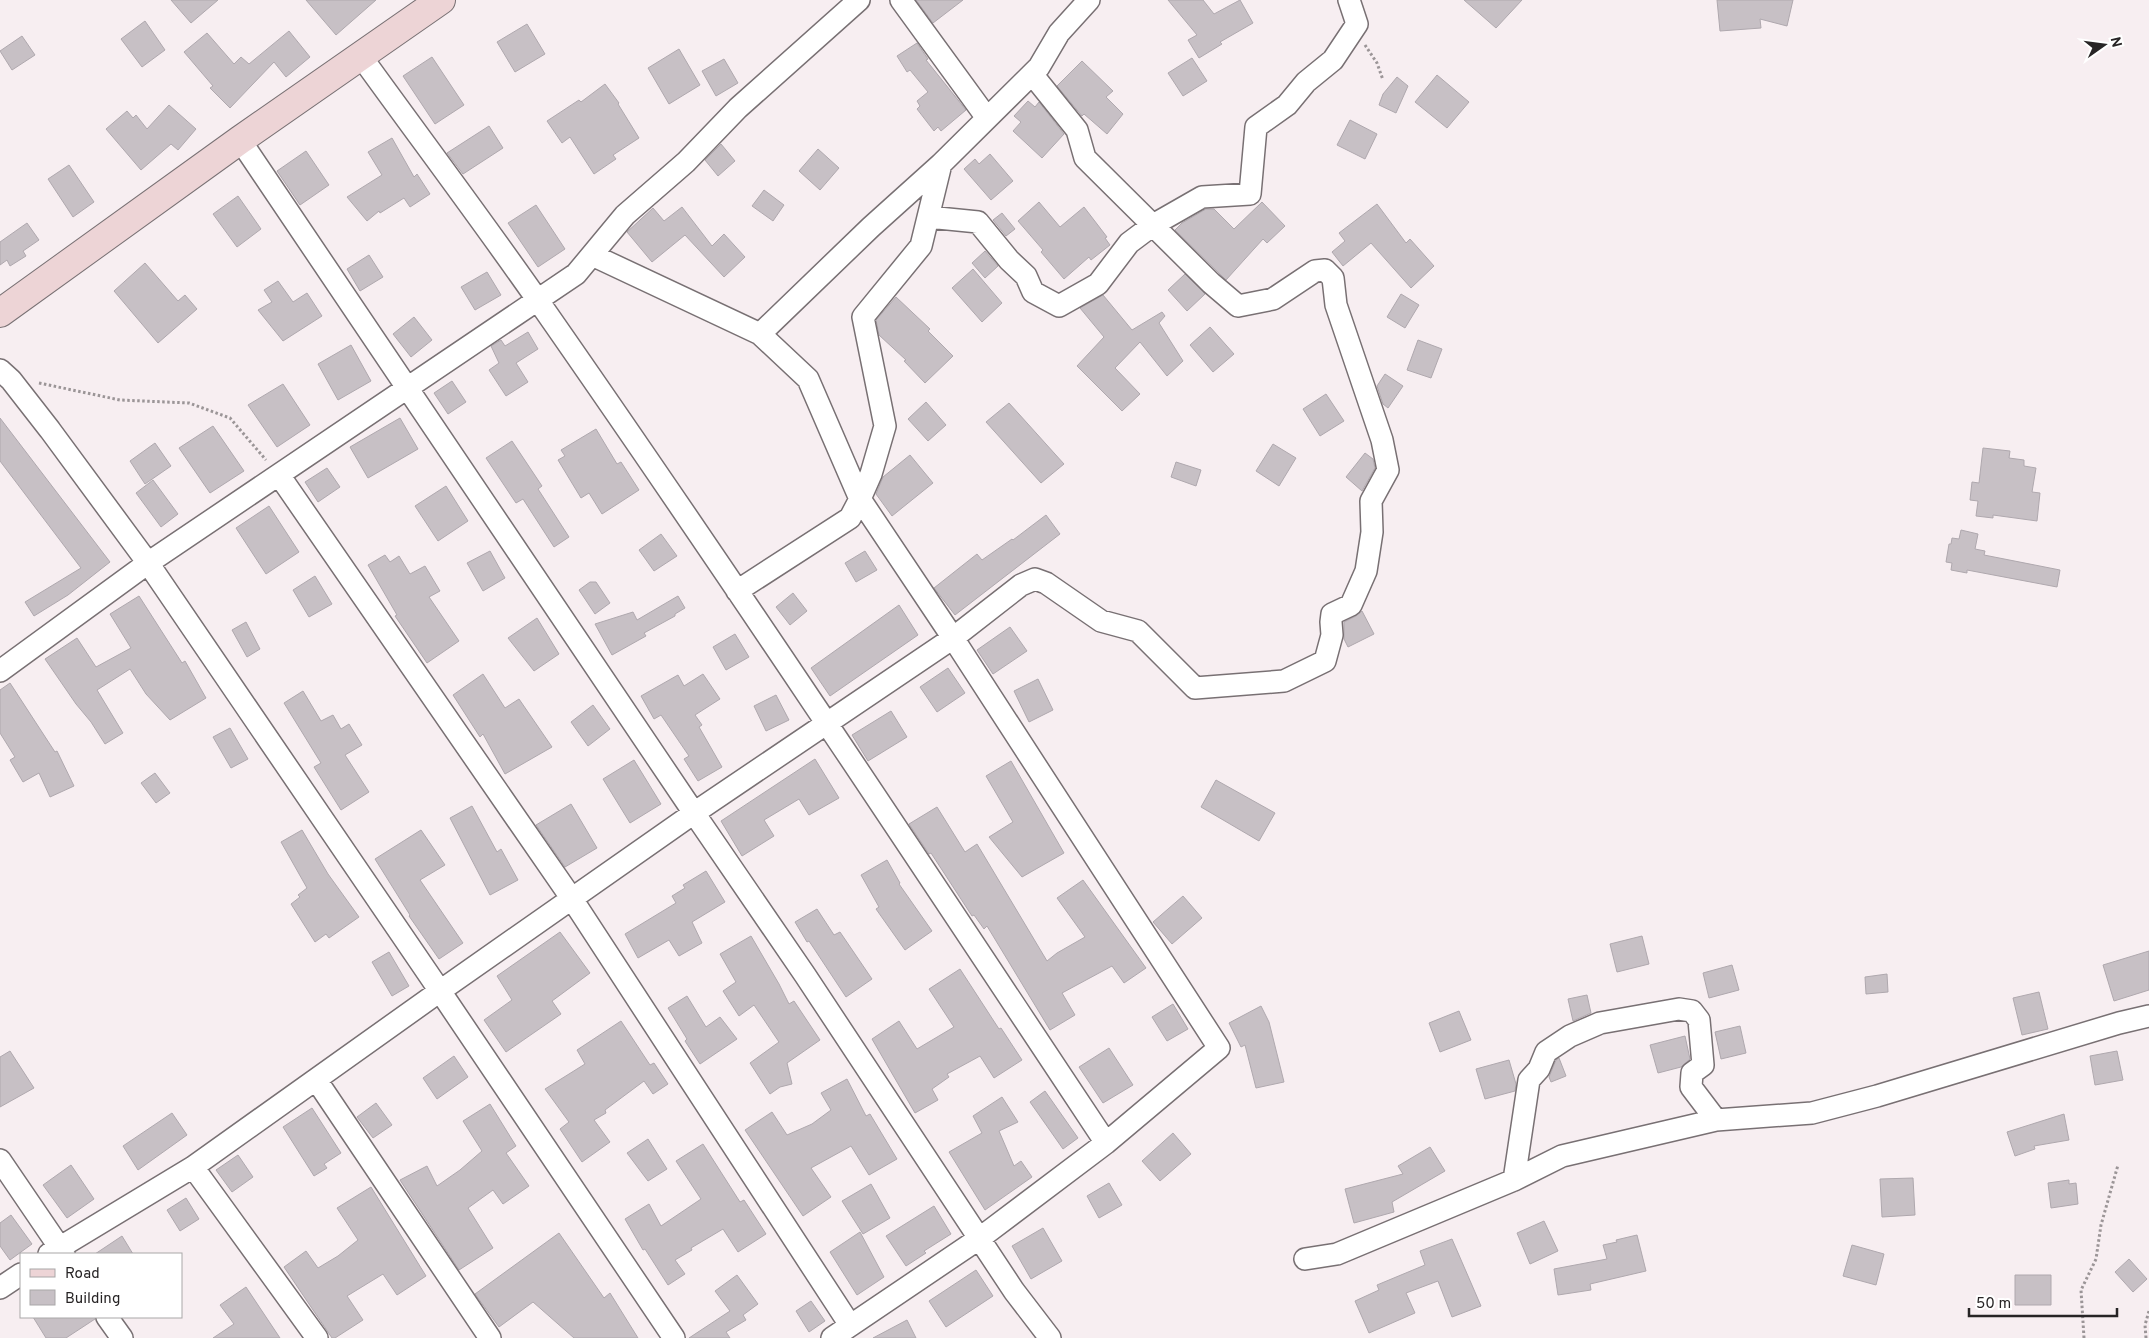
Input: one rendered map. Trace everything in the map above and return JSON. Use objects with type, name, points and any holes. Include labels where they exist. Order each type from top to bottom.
[{"type":"main road","points":[[0,313],[240,140],[441,0]]},
{"type":"street","points":[[0,671],[148,563],[576,274],[625,215],[686,162],[738,108],[859,0]]},
{"type":"street","points":[[902,0],[987,118]]},
{"type":"street","points":[[760,334],[857,240],[941,164],[1039,67],[1058,33],[1089,0]]},
{"type":"street","points":[[928,217],[978,222],[1009,260],[1026,276],[1033,292],[1059,306],[1098,284],[1129,243],[1153,225],[1202,197],[1250,194],[1256,127],[1287,105],[1306,82],[1333,60],[1357,24],[1350,0]]},
{"type":"street","points":[[360,55],[538,300],[828,724],[1106,1143]]},
{"type":"street","points":[[0,1160],[58,1252],[194,1167],[694,813],[953,638],[1021,584],[1035,579],[1046,583],[1101,621],[1138,631],[1195,688],[1284,681],[1325,661],[1332,635],[1332,614],[1351,605],[1366,571],[1372,532],[1371,501],[1388,470],[1382,440],[1336,305],[1333,278],[1325,270],[1315,271],[1273,299],[1238,306],[1211,283],[1085,158],[1077,130],[1032,74]]},
{"type":"street","points":[[240,140],[805,975],[1014,1291],[1050,1338]]},
{"type":"street","points":[[737,591],[850,518],[860,499],[871,474],[885,426],[863,317],[921,246],[941,164]]},
{"type":"street","points":[[592,255],[760,334],[808,379],[860,499],[953,638],[1219,1048],[1106,1143],[980,1238],[832,1338]]},
{"type":"street","points":[[5,375],[148,563],[674,1338]]},
{"type":"street","points":[[279,475],[572,899],[850,1325]]},
{"type":"street","points":[[1514,1180],[1529,1080],[1539,1069],[1546,1052],[1570,1036],[1600,1023],[1679,1009],[1692,1011],[1699,1020],[1703,1064],[1692,1072],[1691,1087],[1716,1120]]},
{"type":"street","points":[[1305,1259],[1338,1254],[1514,1180],[1562,1156],[1716,1120],[1812,1113],[1877,1096],[2119,1023],[2149,1016]]},
{"type":"street","points":[[317,1081],[490,1338]]},
{"type":"street","points":[[194,1167],[317,1338]]},
{"type":"street","points":[[0,1288],[20,1275]]},
{"type":"street","points":[[108,1318],[122,1338]]},
{"type":"path","points":[[1357,24],[1363,42],[1377,63],[1383,80]]},
{"type":"path","points":[[5,375],[120,400],[189,403],[198,406],[230,418],[279,475]]},
{"type":"path","points":[[2084,1338],[2082,1290],[2096,1259],[2102,1225],[2118,1165]]},
{"type":"path","points":[[2146,1338],[2149,1311]]},
{"type":"building","points":[[171,0],[218,0],[191,23]]},
{"type":"building","points":[[306,0],[376,0],[336,35]]},
{"type":"building","points":[[916,0],[963,0],[933,23]]},
{"type":"building","points":[[1168,0],[1203,0],[1214,14],[1240,0],[1253,23],[1220,42],[1222,44],[1199,58],[1188,40],[1197,35]]},
{"type":"building","points":[[1464,0],[1522,0],[1496,28]]},
{"type":"building","points":[[1717,0],[1793,0],[1787,26],[1760,19],[1761,28],[1720,31]]},
{"type":"building","points":[[145,21],[165,50],[142,67],[121,39]]},
{"type":"building","points":[[527,24],[545,54],[515,72],[497,42]]},
{"type":"building","points":[[289,31],[310,57],[286,77],[274,62],[230,108],[210,88],[213,86],[184,52],[207,33],[234,64],[241,57],[249,64]]},
{"type":"building","points":[[22,36],[35,55],[12,70],[0,51]]},
{"type":"building","points":[[917,43],[928,59],[926,60],[966,110],[941,131],[938,127],[934,131],[917,109],[920,106],[917,101],[928,92],[910,70],[907,72],[897,56]]},
{"type":"building","points":[[679,49],[700,85],[669,104],[648,68]]},
{"type":"building","points":[[432,57],[464,105],[435,124],[403,76]]},
{"type":"building","points":[[1192,58],[1207,81],[1183,96],[1168,73]]},
{"type":"building","points":[[724,59],[738,83],[716,96],[702,71]]},
{"type":"building","points":[[1082,61],[1113,91],[1106,97],[1123,114],[1107,134],[1084,114],[1082,116],[1057,86]]},
{"type":"building","points":[[1437,75],[1469,102],[1447,128],[1415,102]]},
{"type":"building","points":[[1397,77],[1408,86],[1396,113],[1379,105],[1383,94]]},
{"type":"building","points":[[605,84],[619,103],[639,138],[613,155],[616,159],[594,174],[570,137],[562,143],[547,121],[579,100],[581,102]]},
{"type":"building","points":[[1028,101],[1035,107],[1039,102],[1064,134],[1042,158],[1013,131],[1021,122],[1014,116]]},
{"type":"building","points":[[169,105],[196,129],[178,150],[171,144],[141,170],[106,129],[127,111],[133,118],[136,115],[147,129]]},
{"type":"building","points":[[1350,120],[1377,134],[1365,159],[1337,145]]},
{"type":"building","points":[[489,126],[503,148],[463,174],[447,153]]},
{"type":"building","points":[[392,138],[414,177],[417,174],[430,194],[410,207],[404,198],[380,213],[379,211],[367,221],[347,197],[382,175],[368,152]]},
{"type":"building","points":[[721,144],[735,161],[718,176],[705,160]]},
{"type":"building","points":[[818,149],[839,168],[820,190],[799,171]]},
{"type":"building","points":[[306,151],[329,185],[300,205],[277,171]]},
{"type":"building","points":[[990,154],[1013,181],[991,200],[964,169],[975,159],[979,164]]},
{"type":"building","points":[[69,165],[94,202],[73,217],[48,179]]},
{"type":"building","points":[[764,190],[784,205],[773,221],[752,206]]},
{"type":"building","points":[[238,196],[261,229],[237,247],[213,214]]},
{"type":"building","points":[[1039,202],[1060,227],[1084,207],[1107,237],[1105,238],[1110,245],[1091,260],[1089,257],[1064,279],[1041,252],[1043,250],[1018,221]]},
{"type":"building","points":[[1262,202],[1285,226],[1267,243],[1263,239],[1226,280],[1175,230],[1182,223],[1206,209],[1214,209],[1234,229]]},
{"type":"building","points":[[1377,204],[1406,243],[1410,239],[1434,266],[1411,288],[1371,243],[1343,266],[1332,252],[1345,241],[1339,233]]},
{"type":"building","points":[[536,205],[565,249],[538,267],[508,223]]},
{"type":"building","points":[[682,207],[712,246],[724,234],[745,257],[724,277],[685,235],[652,262],[627,232],[653,208],[664,221]]},
{"type":"building","points":[[1002,213],[1015,229],[1006,236],[993,220]]},
{"type":"building","points":[[27,223],[39,240],[23,251],[26,256],[10,266],[7,260],[0,265],[0,242]]},
{"type":"building","points":[[985,251],[998,266],[985,278],[972,263]]},
{"type":"building","points":[[369,255],[383,277],[360,291],[347,269]]},
{"type":"building","points":[[145,263],[178,301],[185,295],[197,309],[158,343],[114,291]]},
{"type":"building","points":[[973,269],[1002,303],[982,322],[952,288]]},
{"type":"building","points":[[487,272],[501,295],[475,310],[461,287]]},
{"type":"building","points":[[1185,274],[1205,294],[1187,311],[1168,290]]},
{"type":"building","points":[[278,281],[293,302],[307,293],[322,316],[283,341],[258,310],[272,302],[264,290]]},
{"type":"building","points":[[1401,294],[1419,305],[1405,328],[1387,317]]},
{"type":"building","points":[[1103,295],[1132,330],[1162,312],[1165,316],[1159,323],[1183,361],[1167,376],[1140,342],[1115,368],[1140,394],[1122,411],[1077,366],[1104,337],[1080,308]]},
{"type":"building","points":[[896,297],[930,329],[928,331],[953,356],[925,383],[904,361],[906,360],[879,335],[876,320]]},
{"type":"building","points":[[414,317],[432,340],[411,357],[393,334]]},
{"type":"building","points":[[1210,327],[1234,354],[1213,372],[1190,345]]},
{"type":"building","points":[[528,332],[538,349],[516,363],[528,382],[506,396],[489,370],[499,363],[491,346],[501,340],[505,346]]},
{"type":"building","points":[[1418,340],[1442,349],[1431,378],[1407,370]]},
{"type":"building","points":[[351,345],[371,381],[338,400],[318,364]]},
{"type":"building","points":[[1385,374],[1403,386],[1388,408],[1383,404],[1377,386]]},
{"type":"building","points":[[452,381],[466,402],[448,414],[434,393]]},
{"type":"building","points":[[283,384],[310,425],[277,447],[248,405]]},
{"type":"building","points":[[1326,394],[1344,421],[1320,436],[1303,409]]},
{"type":"building","points":[[926,402],[946,425],[928,441],[908,419]]},
{"type":"building","points":[[1009,403],[1064,464],[1041,483],[986,422]]},
{"type":"building","points":[[0,418],[110,562],[68,595],[34,616],[25,602],[81,568],[0,461]]},
{"type":"building","points":[[400,418],[418,449],[368,478],[350,447]]},
{"type":"building","points":[[213,426],[244,471],[210,493],[179,448]]},
{"type":"building","points":[[596,429],[617,464],[621,462],[639,490],[602,514],[589,493],[581,498],[558,460],[565,456],[561,450]]},
{"type":"building","points":[[512,441],[542,486],[538,489],[569,537],[554,547],[523,499],[516,503],[486,458]]},
{"type":"building","points":[[155,443],[171,466],[145,484],[130,461]]},
{"type":"building","points":[[1273,444],[1296,458],[1279,486],[1256,471]]},
{"type":"building","points":[[1983,448],[2010,451],[2009,458],[2024,460],[2024,466],[2036,468],[2032,492],[2040,493],[2037,521],[1993,515],[1993,518],[1976,516],[1978,501],[1970,500],[1972,482],[1979,483]]},
{"type":"building","points":[[1365,453],[1373,459],[1375,468],[1362,491],[1346,477]]},
{"type":"building","points":[[910,455],[933,483],[892,516],[876,494],[883,477]]},
{"type":"building","points":[[1176,462],[1201,470],[1196,486],[1171,477]]},
{"type":"building","points":[[327,468],[340,487],[318,502],[305,482]]},
{"type":"building","points":[[153,480],[178,514],[161,527],[136,493]]},
{"type":"building","points":[[446,486],[468,521],[438,541],[415,506]]},
{"type":"building","points":[[269,506],[299,552],[266,574],[236,528]]},
{"type":"building","points":[[1046,515],[1060,534],[955,615],[934,588],[977,554],[982,560]]},
{"type":"building","points":[[1961,530],[1978,534],[1975,549],[1985,551],[1984,555],[2060,570],[2057,587],[1967,570],[1967,573],[1951,570],[1952,563],[1946,562],[1949,544],[1951,544],[1952,538],[1959,539]]},
{"type":"building","points":[[661,534],[677,556],[654,571],[639,550]]},
{"type":"building","points":[[490,551],[505,578],[483,591],[467,563]]},
{"type":"building","points":[[865,551],[877,570],[856,582],[845,563]]},
{"type":"building","points":[[385,555],[390,562],[399,556],[410,574],[425,566],[440,591],[429,597],[459,641],[427,663],[395,616],[397,615],[368,565]]},
{"type":"building","points":[[315,576],[332,604],[309,617],[293,590]]},
{"type":"building","points":[[590,582],[596,582],[610,603],[595,614],[579,590]]},
{"type":"building","points":[[793,593],[807,611],[790,625],[776,607]]},
{"type":"building","points":[[139,596],[182,663],[185,661],[206,698],[170,720],[146,694],[130,669],[97,690],[123,733],[105,744],[45,659],[77,638],[96,667],[131,648],[110,614]]},
{"type":"building","points":[[678,596],[685,608],[675,614],[675,616],[644,633],[646,636],[612,655],[595,624],[633,612],[637,620]]},
{"type":"building","points":[[899,605],[918,635],[830,696],[811,668]]},
{"type":"building","points":[[1362,611],[1374,634],[1348,647],[1344,639],[1344,622]]},
{"type":"building","points":[[537,618],[559,654],[534,671],[508,638]]},
{"type":"building","points":[[246,622],[260,649],[247,657],[232,630]]},
{"type":"building","points":[[1010,627],[1027,651],[993,674],[977,650]]},
{"type":"building","points":[[735,634],[749,657],[726,670],[713,647]]},
{"type":"building","points":[[948,668],[965,693],[937,712],[920,687]]},
{"type":"building","points":[[483,674],[505,708],[519,699],[552,747],[505,774],[483,734],[480,737],[453,695]]},
{"type":"building","points":[[703,674],[720,699],[695,715],[702,725],[699,727],[722,767],[698,781],[684,759],[689,756],[661,715],[654,719],[641,696],[678,675],[684,686]]},
{"type":"building","points":[[1038,679],[1053,710],[1029,722],[1014,691]]},
{"type":"building","points":[[10,683],[55,752],[57,751],[74,786],[50,797],[39,773],[23,782],[10,760],[15,757],[0,733],[0,690]]},
{"type":"building","points":[[303,691],[321,721],[333,715],[341,729],[349,724],[362,745],[345,755],[369,792],[341,810],[314,767],[321,763],[284,703]]},
{"type":"building","points":[[776,695],[789,720],[766,731],[754,706]]},
{"type":"building","points":[[593,705],[610,729],[588,746],[571,722]]},
{"type":"building","points":[[891,711],[907,737],[868,761],[852,735]]},
{"type":"building","points":[[230,728],[248,759],[231,768],[213,737]]},
{"type":"building","points":[[815,759],[839,798],[809,815],[799,799],[764,820],[774,836],[742,856],[721,821]]},
{"type":"building","points":[[634,760],[661,804],[630,823],[603,779]]},
{"type":"building","points":[[1011,761],[1064,853],[1022,877],[989,837],[1013,822],[986,776]]},
{"type":"building","points":[[155,773],[170,793],[156,803],[141,783]]},
{"type":"building","points":[[1216,780],[1275,813],[1259,841],[1201,807]]},
{"type":"building","points":[[571,804],[597,848],[565,867],[536,825]]},
{"type":"building","points":[[472,806],[497,852],[501,849],[518,880],[490,895],[450,818]]},
{"type":"building","points":[[937,807],[965,852],[977,844],[1047,961],[1085,937],[1057,898],[1083,880],[1146,968],[1124,983],[1112,966],[1062,993],[1075,1015],[1050,1030],[987,926],[984,929],[974,915],[972,916],[931,853],[929,854],[909,824]]},
{"type":"building","points":[[302,830],[328,874],[359,917],[329,938],[326,934],[315,942],[291,904],[307,888],[281,842]]},
{"type":"building","points":[[421,830],[445,865],[420,880],[463,943],[439,959],[409,916],[375,859]]},
{"type":"building","points":[[887,860],[899,884],[932,931],[905,950],[876,909],[879,907],[861,875]]},
{"type":"building","points":[[706,871],[725,902],[692,922],[702,943],[679,956],[669,940],[638,958],[625,934],[676,903],[672,896],[685,888],[683,885]]},
{"type":"building","points":[[1183,896],[1202,918],[1172,944],[1153,922]]},
{"type":"building","points":[[817,909],[834,935],[840,932],[872,979],[846,997],[795,922]]},
{"type":"building","points":[[560,932],[590,973],[552,1001],[561,1014],[506,1052],[484,1020],[512,1000],[497,976]]},
{"type":"building","points":[[751,936],[789,1004],[794,1001],[820,1040],[787,1063],[792,1084],[780,1087],[770,1094],[750,1063],[779,1042],[754,1005],[739,1016],[723,991],[736,982],[720,954]]},
{"type":"building","points":[[1642,936],[1649,964],[1617,972],[1610,944]]},
{"type":"building","points":[[2149,951],[2149,990],[2114,1001],[2103,965]]},
{"type":"building","points":[[389,952],[409,986],[392,996],[372,962]]},
{"type":"building","points":[[1732,965],[1739,990],[1709,998],[1703,973]]},
{"type":"building","points":[[960,969],[999,1029],[1001,1028],[1022,1060],[994,1078],[980,1056],[947,1074],[949,1077],[932,1089],[938,1100],[915,1113],[872,1039],[899,1021],[917,1049],[954,1027],[929,989]]},
{"type":"building","points":[[1887,974],[1888,992],[1866,994],[1865,977]]},
{"type":"building","points":[[2039,992],[2048,1029],[2022,1035],[2013,998]]},
{"type":"building","points":[[1587,995],[1591,1013],[1573,1021],[1568,999]]},
{"type":"building","points":[[687,996],[706,1027],[720,1017],[737,1039],[700,1064],[685,1041],[687,1039],[668,1008]]},
{"type":"building","points":[[1173,1004],[1188,1029],[1167,1041],[1152,1017]]},
{"type":"building","points":[[1261,1006],[1269,1022],[1284,1082],[1256,1088],[1245,1045],[1241,1047],[1229,1023]]},
{"type":"building","points":[[1459,1011],[1471,1040],[1440,1052],[1429,1023]]},
{"type":"building","points":[[621,1021],[650,1065],[654,1063],[668,1084],[653,1094],[644,1081],[605,1110],[606,1113],[594,1120],[610,1142],[582,1162],[560,1129],[569,1122],[545,1089],[585,1064],[577,1050]]},
{"type":"building","points":[[1740,1026],[1746,1053],[1721,1059],[1715,1032]]},
{"type":"building","points":[[1685,1036],[1690,1059],[1681,1067],[1658,1073],[1650,1045]]},
{"type":"building","points":[[1109,1048],[1133,1085],[1103,1103],[1079,1067]]},
{"type":"building","points":[[10,1051],[34,1088],[0,1107],[0,1057]]},
{"type":"building","points":[[2117,1051],[2123,1080],[2095,1085],[2090,1056]]},
{"type":"building","points":[[454,1056],[468,1077],[437,1099],[423,1078]]},
{"type":"building","points":[[1559,1058],[1566,1076],[1551,1082],[1549,1077],[1556,1060]]},
{"type":"building","points":[[1509,1060],[1516,1084],[1515,1091],[1485,1099],[1476,1069]]},
{"type":"building","points":[[847,1079],[866,1116],[870,1114],[897,1159],[869,1175],[851,1146],[811,1168],[831,1197],[803,1216],[745,1130],[772,1112],[787,1135],[812,1124],[831,1110],[821,1093]]},
{"type":"building","points":[[1045,1091],[1078,1138],[1063,1149],[1030,1102]]},
{"type":"building","points":[[1002,1097],[1018,1122],[999,1131],[1014,1166],[1021,1161],[1032,1177],[985,1210],[949,1152],[982,1133],[973,1116]]},
{"type":"building","points":[[376,1103],[392,1125],[373,1138],[357,1117]]},
{"type":"building","points":[[490,1104],[516,1146],[506,1153],[529,1186],[503,1204],[493,1190],[468,1208],[493,1248],[459,1270],[400,1180],[427,1166],[437,1186],[460,1170],[482,1151],[463,1121]]},
{"type":"building","points":[[312,1108],[341,1153],[324,1164],[327,1168],[314,1176],[283,1127]]},
{"type":"building","points":[[172,1113],[187,1135],[138,1170],[123,1146]]},
{"type":"building","points":[[2064,1114],[2069,1140],[2034,1146],[2035,1149],[2015,1156],[2007,1132]]},
{"type":"building","points":[[1173,1133],[1191,1154],[1160,1181],[1142,1161]]},
{"type":"building","points":[[648,1139],[667,1169],[648,1181],[627,1153]]},
{"type":"building","points":[[703,1144],[740,1202],[744,1200],[766,1234],[738,1252],[723,1229],[675,1260],[685,1274],[668,1285],[645,1249],[643,1250],[625,1219],[649,1204],[661,1226],[701,1199],[676,1161]]},
{"type":"building","points":[[1430,1147],[1445,1171],[1392,1202],[1394,1212],[1354,1223],[1345,1189],[1403,1174],[1398,1166]]},
{"type":"building","points":[[238,1155],[253,1177],[232,1192],[216,1170]]},
{"type":"building","points":[[71,1165],[94,1199],[67,1218],[43,1185]]},
{"type":"building","points":[[1913,1178],[1915,1215],[1882,1217],[1880,1179]]},
{"type":"building","points":[[2069,1180],[2069,1184],[2076,1183],[2078,1204],[2051,1208],[2048,1183]]},
{"type":"building","points":[[1109,1183],[1122,1205],[1099,1218],[1087,1196]]},
{"type":"building","points":[[871,1184],[890,1218],[863,1234],[842,1201]]},
{"type":"building","points":[[371,1187],[426,1276],[397,1295],[383,1274],[347,1296],[363,1320],[335,1338],[332,1338],[284,1267],[306,1251],[318,1268],[338,1256],[358,1240],[337,1208]]},
{"type":"building","points":[[186,1198],[199,1219],[180,1231],[167,1210]]},
{"type":"building","points":[[934,1206],[951,1234],[924,1251],[926,1253],[906,1266],[886,1236]]},
{"type":"building","points":[[11,1215],[32,1244],[10,1260],[0,1246],[0,1223]]},
{"type":"building","points":[[1544,1221],[1558,1251],[1530,1264],[1517,1233]]},
{"type":"building","points":[[1043,1228],[1062,1261],[1031,1279],[1012,1246]]},
{"type":"building","points":[[860,1232],[884,1277],[857,1295],[830,1252]]},
{"type":"building","points":[[559,1233],[604,1298],[610,1293],[638,1338],[574,1338],[533,1302],[499,1327],[475,1294]]},
{"type":"building","points":[[1637,1235],[1646,1271],[1590,1284],[1591,1290],[1558,1295],[1554,1269],[1607,1259],[1603,1245]]},
{"type":"building","points":[[122,1236],[132,1253],[96,1253]]},
{"type":"building","points":[[1452,1239],[1481,1306],[1452,1317],[1438,1281],[1406,1293],[1415,1313],[1369,1333],[1355,1301],[1379,1290],[1377,1285],[1425,1265],[1420,1251]]},
{"type":"building","points":[[1852,1245],[1884,1254],[1876,1285],[1843,1276]]},
{"type":"building","points":[[2129,1259],[2147,1279],[2133,1292],[2115,1272]]},
{"type":"building","points":[[976,1270],[993,1296],[946,1327],[929,1301]]},
{"type":"building","points":[[737,1275],[758,1304],[743,1315],[746,1320],[726,1332],[730,1338],[689,1338],[730,1311],[715,1291]]},
{"type":"building","points":[[2015,1275],[2051,1275],[2051,1305],[2015,1305]]},
{"type":"building","points":[[246,1287],[280,1338],[213,1338],[234,1324],[220,1305]]},
{"type":"building","points":[[811,1301],[825,1321],[809,1332],[796,1311]]},
{"type":"building","points":[[34,1318],[95,1318],[66,1338],[46,1338]]},
{"type":"building","points":[[907,1320],[916,1338],[873,1338]]}]
